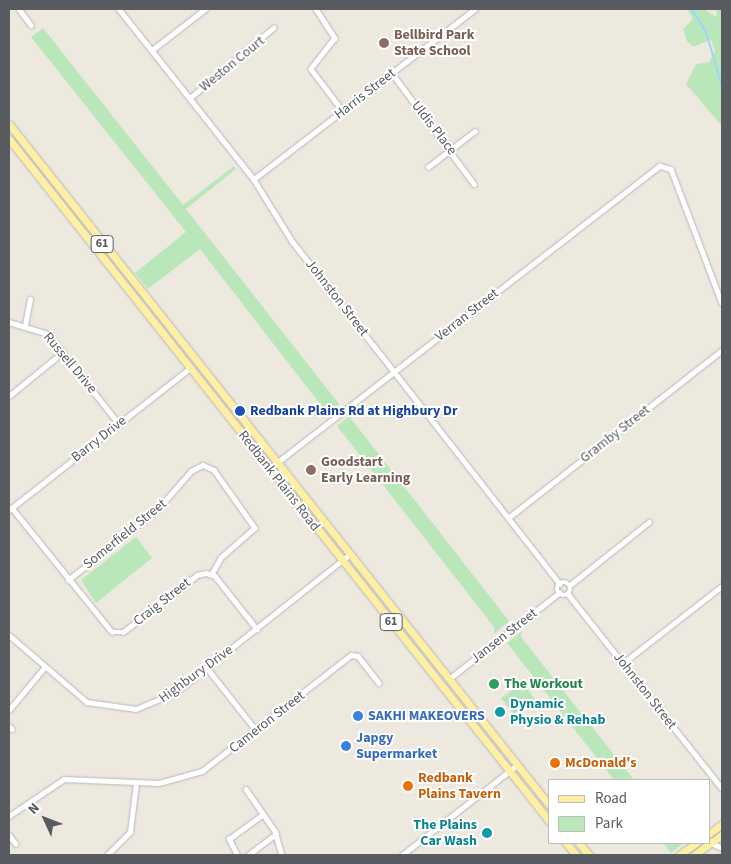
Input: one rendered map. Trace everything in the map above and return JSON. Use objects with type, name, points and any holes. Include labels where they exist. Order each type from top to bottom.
[{"type":"main road","name":"Redbank Plains Road","points":[[9,124],[273,466],[342,561],[548,820]]},
{"type":"main road","name":"Redbank Plains Road","points":[[9,139],[190,368],[350,555],[548,803]]},
{"type":"main road","points":[[428,653],[443,679],[441,683]]},
{"type":"main road","points":[[711,832],[722,824]]},
{"type":"main road","points":[[694,855],[722,836]]},
{"type":"main road","points":[[567,844],[576,855]]},
{"type":"main road","points":[[580,844],[589,855]]},
{"type":"main road","points":[[679,855],[695,844]]},
{"type":"street","points":[[19,9],[31,25]]},
{"type":"street","name":"Johnston Street","points":[[119,9],[254,179],[276,219],[560,584]]},
{"type":"street","points":[[152,50],[205,9]]},
{"type":"street","points":[[316,9],[336,38],[311,69],[343,111]]},
{"type":"street","name":"Harris Street","points":[[254,179],[475,9]]},
{"type":"street","name":"Weston Court","points":[[190,98],[273,28]]},
{"type":"street","name":"Uldis Place","points":[[392,73],[451,149],[474,184]]},
{"type":"street","points":[[428,167],[475,131]]},
{"type":"street","name":"Verran Street","points":[[273,466],[666,164],[722,303]]},
{"type":"street","points":[[25,325],[30,299]]},
{"type":"street","name":"Russell Drive","points":[[9,322],[25,325],[48,334],[118,424]]},
{"type":"street","name":"Gramby Street","points":[[508,518],[722,350]]},
{"type":"street","points":[[9,396],[63,352]]},
{"type":"street","name":"Barry Drive","points":[[10,509],[190,368]]},
{"type":"street","name":"Somerfield Street","points":[[68,580],[158,509],[192,472],[203,465],[214,470],[255,528],[221,558],[212,574]]},
{"type":"street","name":"Craig Street","points":[[10,509],[105,628],[123,632],[197,575],[212,574]]},
{"type":"street","points":[[570,585],[560,584],[559,593],[568,594],[570,585],[649,522]]},
{"type":"street","name":"Highbury Drive","points":[[9,635],[44,668],[87,702],[117,710],[162,701],[207,668],[350,555]]},
{"type":"street","points":[[212,574],[256,629]]},
{"type":"street","points":[[623,663],[722,586]]},
{"type":"street","name":"Jansen Street","points":[[449,679],[559,593]]},
{"type":"street","name":"Johnston Street","points":[[568,594],[722,788]]},
{"type":"street","name":"Cameron Street","points":[[9,816],[64,779],[136,784],[180,780],[202,771],[351,655],[358,656],[379,683]]},
{"type":"street","points":[[9,710],[44,668]]},
{"type":"street","points":[[207,668],[256,730]]},
{"type":"street","points":[[402,855],[517,765]]},
{"type":"street","points":[[107,855],[130,832],[136,784]]},
{"type":"street","points":[[246,789],[276,834],[282,855]]},
{"type":"street","points":[[237,855],[229,839],[262,815]]},
{"type":"street","points":[[248,855],[276,834]]},
{"type":"street","points":[[9,835],[16,844]]},
{"type":"street","points":[[711,844],[722,846],[722,836]]},
{"type":"green space","points":[[687,9],[704,9],[716,17],[717,9],[722,9],[722,126],[686,84],[696,64],[709,62],[715,51],[711,40],[693,47],[687,41],[683,29],[693,19]]},
{"type":"green space","points":[[43,28],[183,205],[234,166],[236,169],[186,209],[339,404],[327,413],[200,249],[148,289],[135,273],[186,232],[31,37]]},
{"type":"green space","points":[[349,416],[509,621],[494,634],[494,627],[337,426]]},
{"type":"green space","points":[[136,537],[152,558],[96,603],[81,580]]},
{"type":"green space","points":[[522,631],[521,637],[633,779],[613,779],[507,643]]},
{"type":"green space","points":[[522,682],[537,702],[514,715],[501,698]]},
{"type":"green space","points":[[664,844],[683,844],[671,853]]},
{"type":"waterway","points":[[692,9],[706,32],[722,86]]},
{"type":"place","name":"Bellbird Park State School","points":[[384,43]]},
{"type":"place","name":"Redbank Plains Rd at Highbury Dr","points":[[240,411]]},
{"type":"place","name":"Goodstart Early Learning","points":[[311,470]]},
{"type":"place","name":"The Workout","points":[[494,684]]},
{"type":"place","name":"Dynamic Physio & Rehab","points":[[500,712]]},
{"type":"place","name":"SAKHI MAKEOVERS","points":[[358,716]]},
{"type":"place","name":"Japgy Supermarket","points":[[346,746]]},
{"type":"place","name":"McDonald's","points":[[555,763]]},
{"type":"place","name":"Redbank Plains Tavern","points":[[408,786]]},
{"type":"place","name":"The Plains Car Wash","points":[[487,833]]}]
